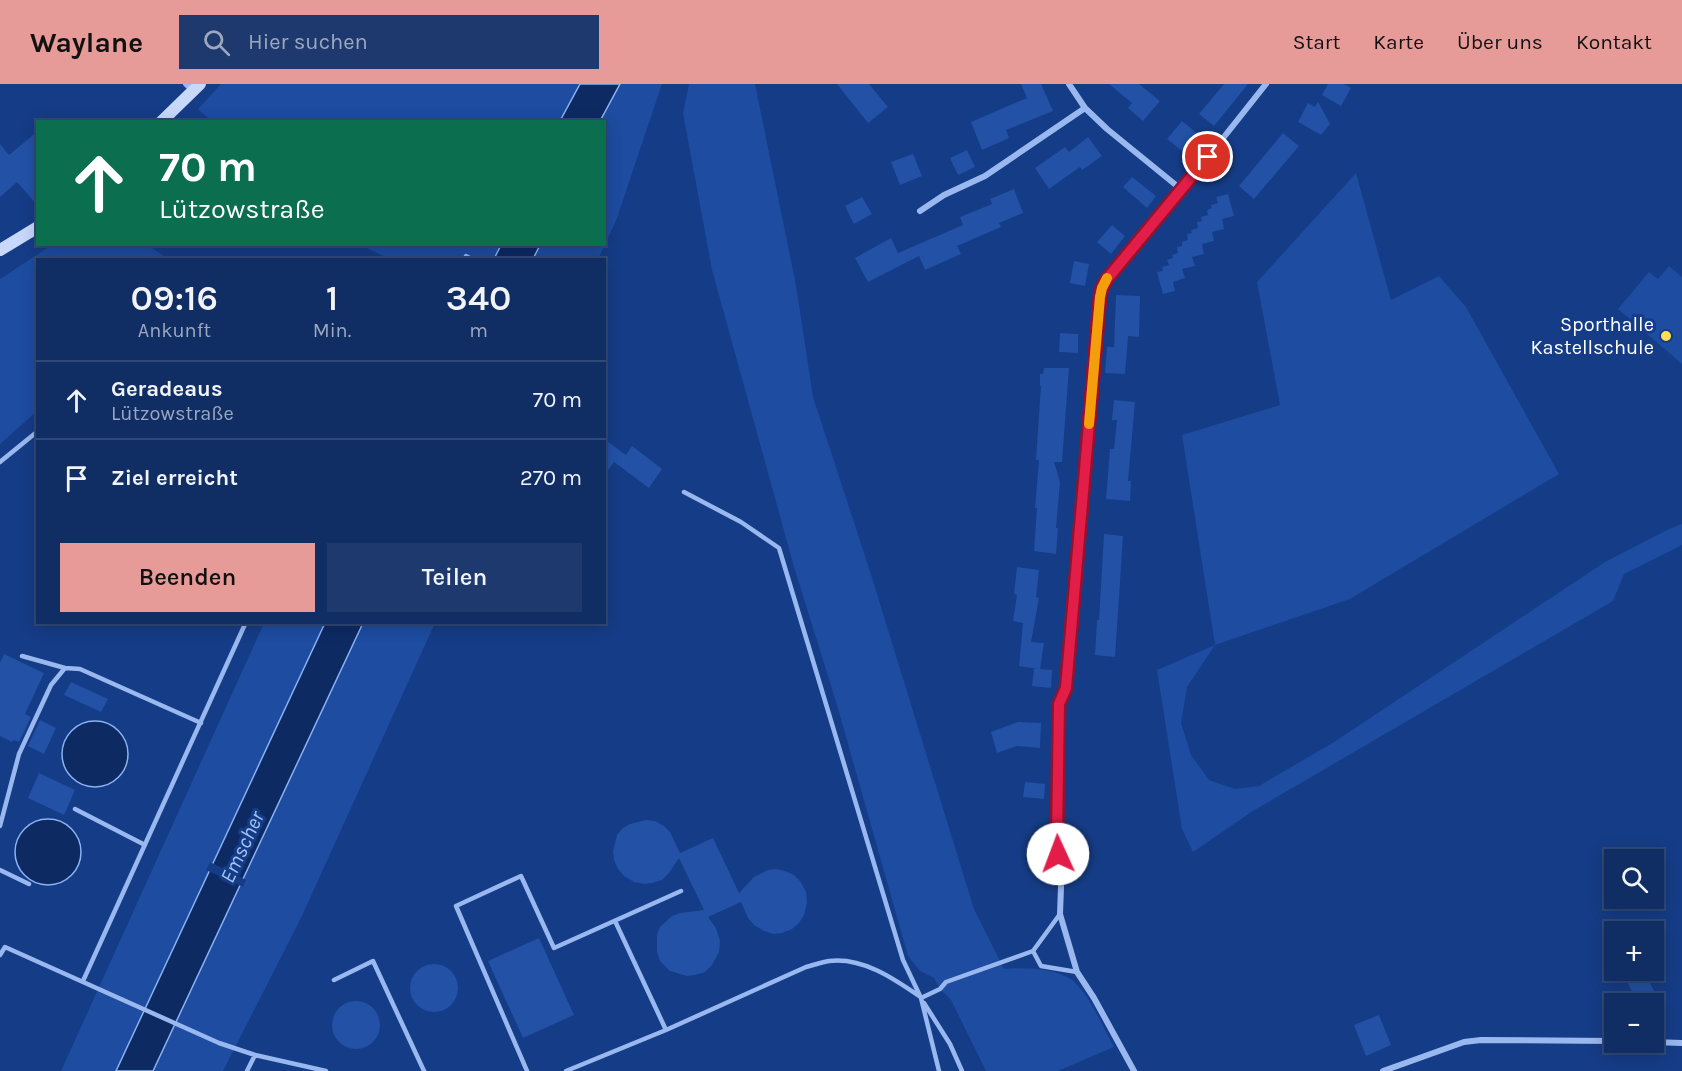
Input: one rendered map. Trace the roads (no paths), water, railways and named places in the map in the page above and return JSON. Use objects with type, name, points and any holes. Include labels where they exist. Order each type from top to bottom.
[{"type":"street","points":[[1069,84],[1085,108],[1131,150],[1182,190]]},
{"type":"street","points":[[1134,1071],[1077,972],[1060,914],[1061,888],[1057,838],[1059,704],[1066,688],[1102,288],[1266,84]]},
{"type":"street","points":[[163,120],[193,86]]},
{"type":"street","points":[[920,211],[944,195],[985,176],[1085,108]]},
{"type":"street","points":[[0,250],[36,228]]},
{"type":"street","points":[[1383,1071],[1464,1042],[1481,1040],[1604,1041]]},
{"type":"street","points":[[1664,1042],[1682,1043]]},
{"type":"lane","points":[[0,462],[36,433]]},
{"type":"lane","points":[[684,492],[741,522],[779,548],[900,950],[921,998],[950,1044],[962,1071]]},
{"type":"lane","points":[[83,981],[245,624]]},
{"type":"lane","points":[[22,656],[65,668],[80,669],[201,723]]},
{"type":"lane","points":[[0,826],[19,754],[51,685],[65,668]]},
{"type":"lane","points":[[75,809],[145,846]]},
{"type":"lane","points":[[0,870],[29,884]]},
{"type":"lane","points":[[527,1071],[456,906],[521,876],[554,948],[681,891]]},
{"type":"lane","points":[[921,998],[940,990],[946,982],[1033,951],[1060,914]]},
{"type":"lane","points":[[615,921],[666,1030]]},
{"type":"lane","points":[[0,955],[2,945],[219,1043],[255,1055],[326,1071]]},
{"type":"lane","points":[[1033,951],[1041,966],[1077,972]]},
{"type":"lane","points":[[334,980],[374,961],[424,1071]]},
{"type":"lane","points":[[566,1071],[580,1069],[806,967],[828,961],[851,961],[901,984],[921,998],[939,1071]]},
{"type":"lane","points":[[247,1071],[255,1055]]},
{"type":"water","points":[[580,84],[620,84],[601,120],[561,120]]},
{"type":"water","points":[[500,246],[540,246],[534,258],[494,258]]},
{"type":"water","name":"Emscher","points":[[325,624],[363,624],[153,1071],[116,1071]]},
{"type":"water","points":[[95,721],[107,724],[118,731],[125,742],[128,754],[125,766],[118,777],[107,784],[95,787],[83,784],[72,777],[65,766],[62,754],[65,742],[72,731],[83,724]]},
{"type":"water","points":[[48,819],[60,822],[71,829],[78,840],[81,852],[78,864],[71,875],[60,882],[48,885],[36,882],[25,875],[18,864],[15,852],[18,840],[25,829],[36,822]]},
{"type":"waterway","points":[[466,256],[470,258]]},
{"type":"place","name":"Sporthalle Kastellschule","points":[[1666,336]]}]
